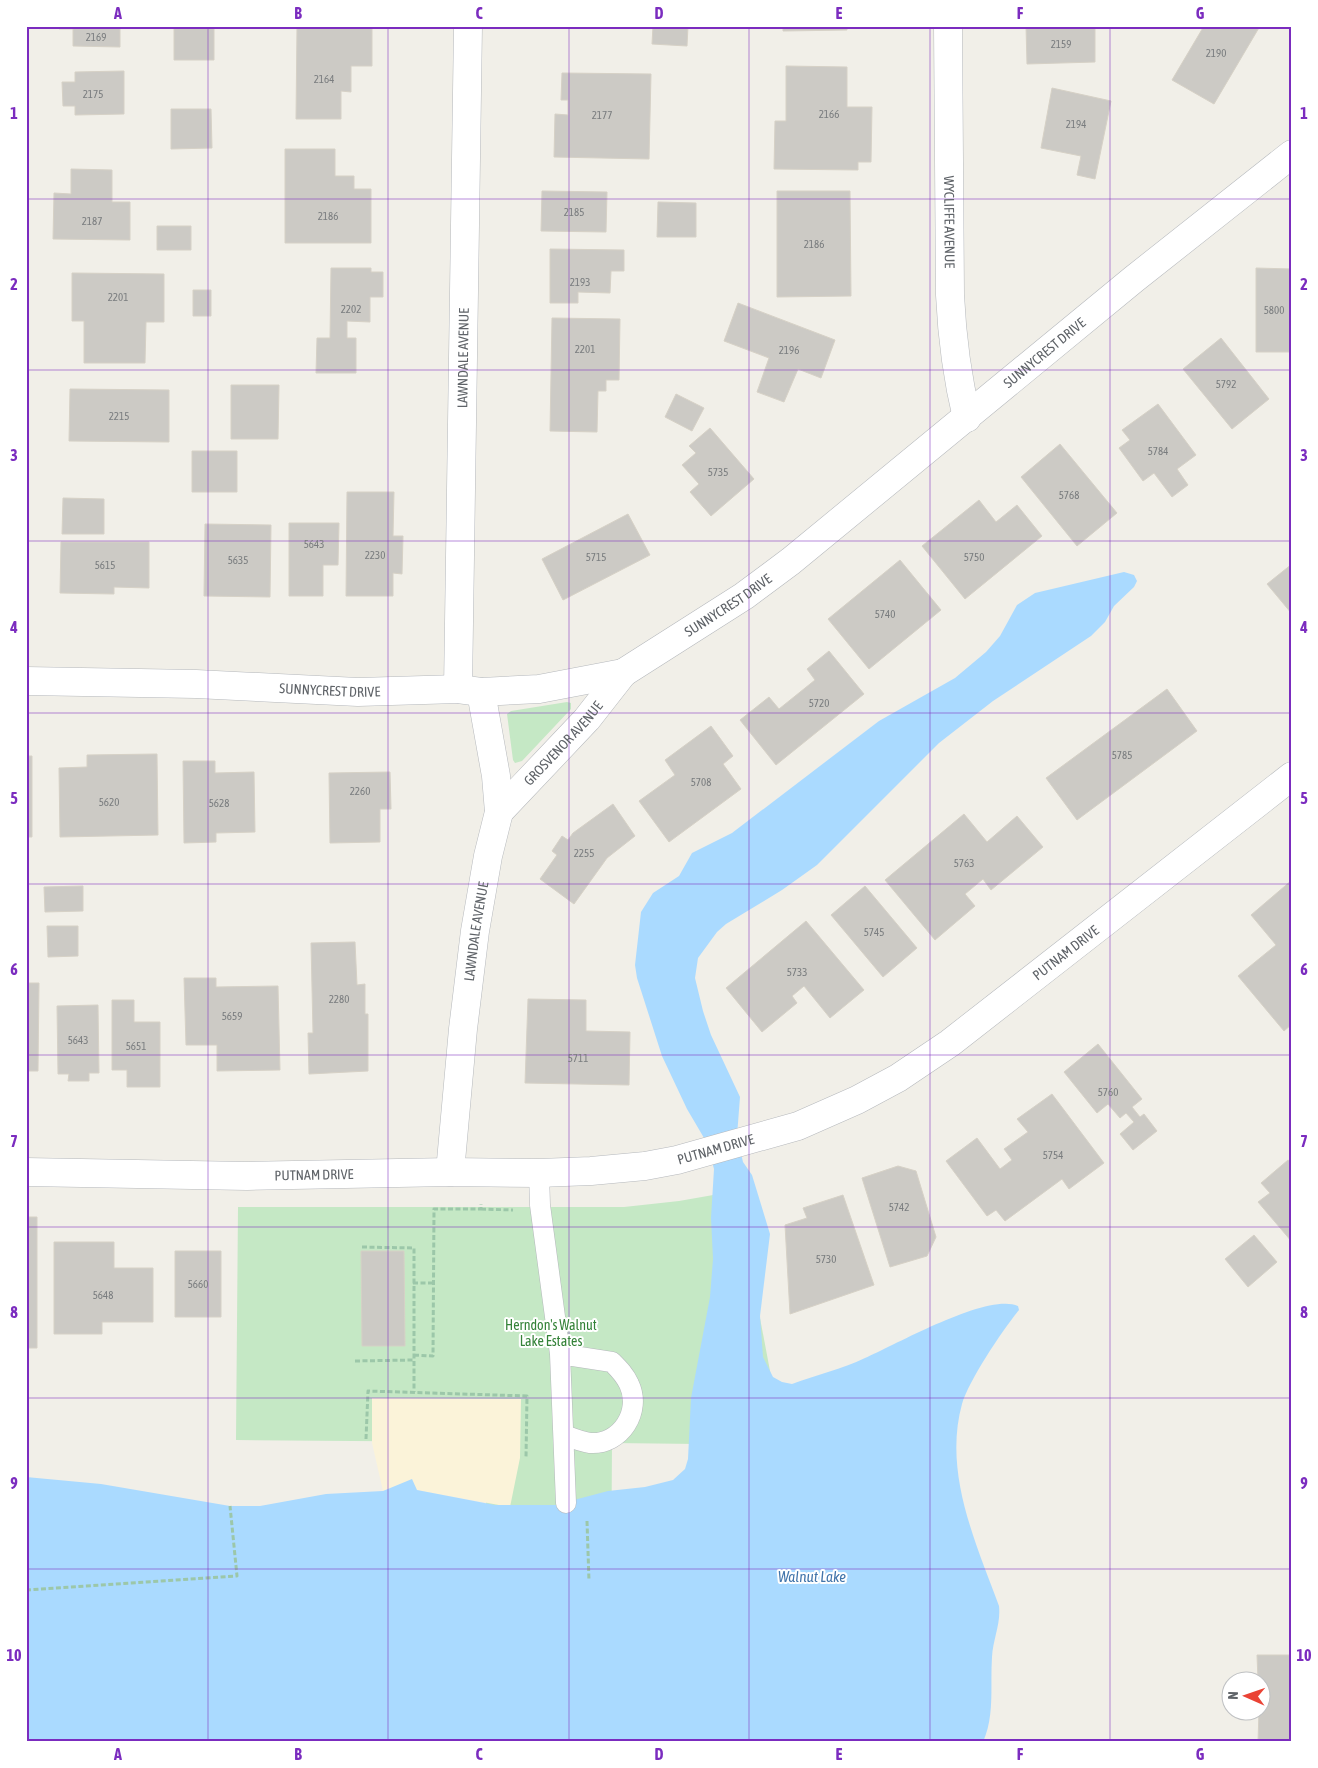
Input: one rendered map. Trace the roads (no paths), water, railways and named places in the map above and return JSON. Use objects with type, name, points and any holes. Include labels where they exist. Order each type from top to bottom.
[{"type":"street","name":"LAWNDALE AVENUE","points":[[450,1172],[463,1029],[477,922],[488,856],[499,812],[496,776],[469,691],[468,26]]},
{"type":"street","name":"WYCLIFFE AVENUE","points":[[948,26],[951,319],[958,380],[967,418]]},
{"type":"street","name":"SUNNYCREST DRIVE","points":[[26,681],[196,684],[358,692],[469,691],[539,688],[623,673],[646,660],[760,584],[849,515],[1134,279],[1292,154]]},
{"type":"street","name":"GROSVENOR AVENUE","points":[[499,812],[587,719],[623,673]]},
{"type":"street","name":"PUTNAM DRIVE","points":[[26,1172],[204,1176],[591,1171],[677,1160],[771,1135],[857,1100],[898,1078],[950,1043],[1292,776]]},
{"type":"lane","points":[[539,1172],[540,1205],[560,1354],[566,1502]]},
{"type":"lane","points":[[560,1354],[612,1362],[621,1371],[630,1385],[633,1404],[628,1423],[616,1438],[589,1443],[564,1436]]},
{"type":"water","name":"Walnut Lake","points":[[1124,572],[1134,575],[1137,581],[1134,587],[1114,606],[1105,622],[1091,636],[993,701],[939,743],[817,865],[782,890],[726,924],[717,932],[698,958],[695,978],[711,1035],[740,1097],[737,1136],[743,1162],[752,1175],[770,1234],[760,1316],[763,1357],[773,1377],[782,1382],[792,1384],[856,1362],[964,1313],[986,1306],[1004,1304],[1018,1306],[1019,1310],[995,1343],[971,1382],[962,1404],[957,1430],[959,1482],[972,1533],[999,1606],[999,1619],[992,1657],[991,1711],[983,1742],[26,1742],[26,1477],[101,1484],[230,1506],[260,1506],[326,1494],[383,1491],[412,1479],[417,1490],[495,1505],[555,1505],[608,1491],[645,1487],[673,1480],[685,1469],[688,1459],[691,1398],[710,1297],[713,1259],[711,1218],[714,1169],[707,1143],[687,1109],[662,1056],[637,978],[635,965],[641,912],[653,893],[679,876],[692,853],[732,833],[879,721],[955,678],[986,652],[1000,636],[1017,605],[1035,593]]},
{"type":"park label","name":"Herndon's Walnut Lake Estates","points":[[551,1334]]}]
